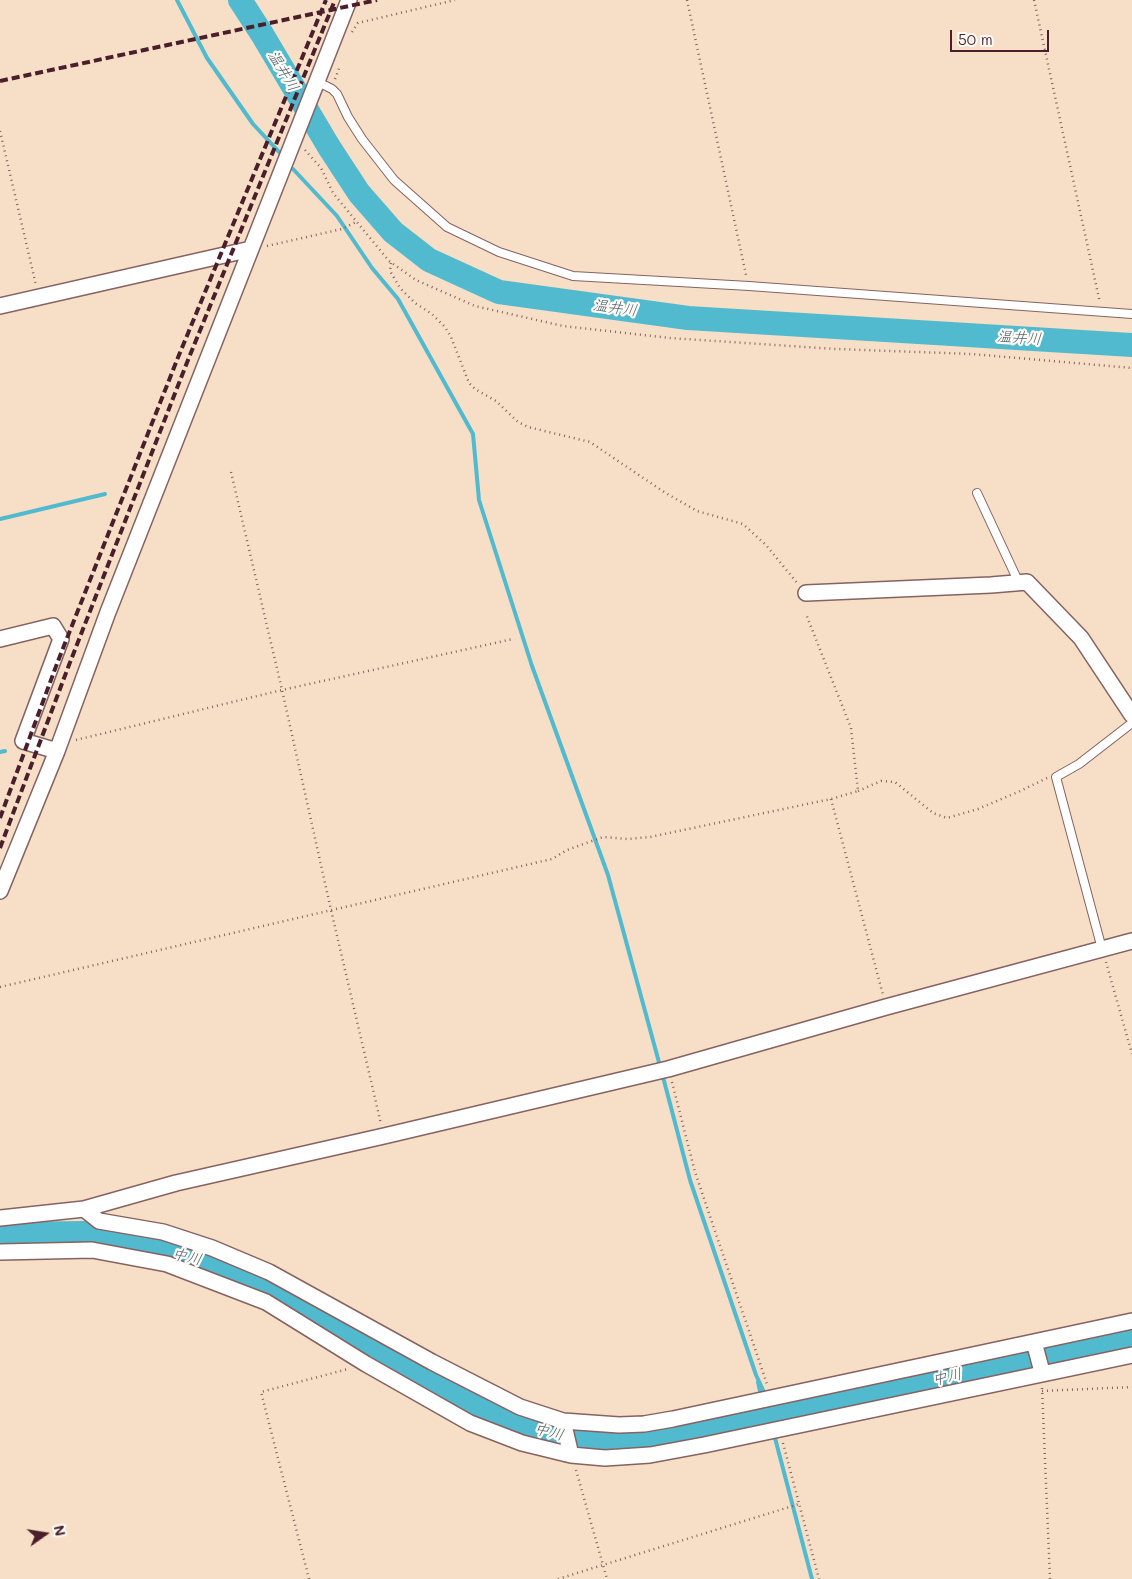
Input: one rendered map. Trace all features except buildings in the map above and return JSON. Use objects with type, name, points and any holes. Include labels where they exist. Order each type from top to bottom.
[{"type":"street","points":[[0,891],[58,748],[108,612],[348,0]]},
{"type":"street","points":[[0,306],[251,249]]},
{"type":"street","points":[[806,593],[1027,582],[1081,638],[1132,715]]},
{"type":"street","points":[[0,639],[53,626],[61,639],[23,741],[58,748]]},
{"type":"street","points":[[0,1218],[84,1209],[176,1183],[662,1070],[1132,940]]},
{"type":"street","points":[[84,1209],[99,1220],[163,1232],[212,1248],[270,1272],[432,1362],[520,1408],[564,1424],[644,1424],[673,1419],[772,1397],[1035,1345],[1132,1321]]},
{"type":"street","points":[[0,1252],[92,1250],[167,1264],[266,1302],[366,1364],[470,1423],[522,1443],[572,1456],[605,1458],[650,1455],[704,1446],[1041,1371],[1132,1355]]},
{"type":"street","points":[[1035,1345],[1041,1371]]},
{"type":"street","points":[[564,1424],[572,1456]]},
{"type":"lane","points":[[316,81],[332,89],[337,94],[348,117],[362,139],[394,180],[447,227],[490,248],[572,276],[749,286],[1132,314]]},
{"type":"lane","points":[[977,493],[1019,583]]},
{"type":"lane","points":[[1102,949],[1056,777],[1079,764],[1132,723]]},
{"type":"path","points":[[351,34],[358,23],[455,0]]},
{"type":"path","points":[[687,0],[749,286]]},
{"type":"path","points":[[1034,0],[1100,296],[1101,312]]},
{"type":"path","points":[[332,89],[342,61]]},
{"type":"path","points":[[0,131],[39,298]]},
{"type":"path","points":[[294,139],[321,168],[333,193],[391,263],[416,280],[475,306],[563,326],[670,338],[836,349],[972,354],[1132,368]]},
{"type":"path","points":[[251,249],[342,229],[356,222]]},
{"type":"path","points":[[391,263],[390,271],[400,288],[445,327],[451,337],[469,383],[474,389],[496,402],[518,422],[528,427],[590,442],[664,492],[697,511],[743,524],[766,545],[806,593]]},
{"type":"path","points":[[231,472],[384,1136]]},
{"type":"path","points":[[806,614],[851,728],[858,791]]},
{"type":"path","points":[[58,748],[282,690],[513,639]]},
{"type":"path","points":[[0,986],[552,860],[567,850],[603,837],[628,840],[650,837],[830,799],[858,791],[881,781],[895,782],[933,813],[947,818],[978,809],[1050,776],[1056,777]]},
{"type":"path","points":[[830,799],[886,1007]]},
{"type":"path","points":[[1102,949],[1132,1054]]},
{"type":"path","points":[[662,1070],[772,1397]]},
{"type":"path","points":[[309,1579],[261,1392],[366,1364]]},
{"type":"path","points":[[1041,1371],[1050,1579]]},
{"type":"path","points":[[1042,1391],[1132,1387]]},
{"type":"path","points":[[779,1430],[818,1579]]},
{"type":"path","points":[[572,1456],[607,1579]]},
{"type":"path","points":[[558,1579],[799,1504]]},
{"type":"waterway","points":[[177,0],[207,58],[253,124],[281,154]]},
{"type":"waterway","name":"温井川","points":[[240,0],[359,193],[393,232],[429,260],[499,292],[688,318],[1132,345]]},
{"type":"waterway","points":[[293,169],[337,216],[372,268],[398,299],[473,434],[479,500],[532,666],[608,875],[660,1066]]},
{"type":"waterway","points":[[0,519],[105,494]]},
{"type":"waterway","points":[[0,752],[5,751]]},
{"type":"waterway","points":[[662,1073],[690,1180],[756,1375],[763,1390]]},
{"type":"waterway","name":"中川","points":[[0,1234],[84,1233],[218,1264],[264,1286],[465,1400],[507,1420],[523,1427],[554,1435],[597,1442],[672,1436],[1132,1338]]},
{"type":"waterway","points":[[758,1382],[760,1391]]},
{"type":"waterway","points":[[763,1404],[765,1417]]},
{"type":"waterway","name":"中川","points":[[767,1404],[773,1426]]},
{"type":"waterway","points":[[775,1438],[812,1579]]},
{"type":"railway","points":[[0,818],[58,661],[179,355],[326,0]]},
{"type":"railway","points":[[0,848],[188,360],[335,0]]},
{"type":"railway","points":[[0,81],[377,0]]}]
